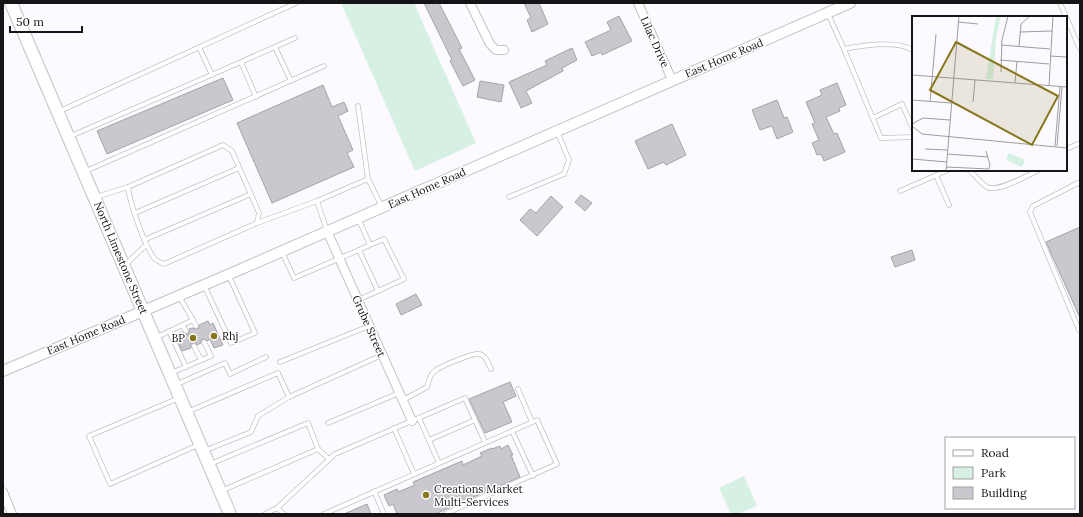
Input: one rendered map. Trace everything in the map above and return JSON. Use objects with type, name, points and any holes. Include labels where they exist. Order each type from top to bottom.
[{"type":"main road","name":"North Limestone Street","points":[[13,4],[57,112],[230,514]]},
{"type":"street","points":[[470,3],[490,44],[496,50],[504,50]]},
{"type":"street","name":"Lilac Drive","points":[[638,3],[672,80]]},
{"type":"street","name":"East Home Road","points":[[3,370],[204,285],[850,3]]},
{"type":"street","name":"Grube Street","points":[[327,231],[401,396],[415,419]]},
{"type":"street","points":[[3,492],[12,514]]},
{"type":"lane","points":[[57,112],[296,3]]},
{"type":"lane","points":[[1060,3],[1066,16]]},
{"type":"lane","points":[[828,13],[881,138],[912,137]]},
{"type":"lane","points":[[1067,19],[1080,49]]},
{"type":"lane","points":[[68,137],[295,38]]},
{"type":"lane","points":[[844,49],[862,45],[887,45],[907,47],[912,50]]},
{"type":"lane","points":[[199,47],[212,75]]},
{"type":"lane","points":[[275,47],[291,81]]},
{"type":"lane","points":[[241,62],[256,97]]},
{"type":"lane","points":[[84,172],[324,66]]},
{"type":"lane","points":[[873,118],[902,104],[912,127]]},
{"type":"lane","points":[[358,106],[368,179],[382,207]]},
{"type":"lane","points":[[509,197],[564,174],[569,160],[557,131]]},
{"type":"lane","points":[[1067,149],[1080,143]]},
{"type":"lane","points":[[94,197],[128,187],[222,145],[232,150],[259,213],[257,223]]},
{"type":"lane","points":[[135,213],[239,168]]},
{"type":"lane","points":[[900,191],[946,171]]},
{"type":"lane","points":[[970,171],[985,186],[991,189],[999,188],[1037,171]]},
{"type":"lane","points":[[936,175],[949,205]]},
{"type":"lane","points":[[128,187],[130,198],[146,245],[155,259],[164,264],[257,223],[317,201],[368,179]]},
{"type":"lane","points":[[1080,182],[1033,206],[1030,212],[1080,330]]},
{"type":"lane","points":[[144,240],[251,194]]},
{"type":"lane","points":[[317,201],[327,231]]},
{"type":"lane","points":[[357,218],[370,245]]},
{"type":"lane","points":[[281,251],[294,278],[384,239],[404,279],[358,300]]},
{"type":"lane","points":[[124,266],[146,245]]},
{"type":"lane","points":[[359,250],[378,291]]},
{"type":"lane","points":[[204,285],[231,344],[255,333],[229,274]]},
{"type":"lane","points":[[179,295],[196,326]]},
{"type":"lane","points":[[155,338],[193,320]]},
{"type":"lane","points":[[182,325],[186,331]]},
{"type":"lane","points":[[280,362],[369,326]]},
{"type":"lane","points":[[169,331],[186,367]]},
{"type":"lane","points":[[170,374],[211,356],[204,342]]},
{"type":"lane","points":[[194,346],[201,360]]},
{"type":"lane","points":[[328,423],[427,387],[430,377],[436,370],[471,354],[479,353],[486,358],[491,369]]},
{"type":"lane","points":[[180,397],[89,436],[110,484],[202,447],[251,432],[258,416],[289,397],[382,355]]},
{"type":"lane","points":[[175,385],[224,364],[230,374],[266,357]]},
{"type":"lane","points":[[186,412],[278,372],[289,397]]},
{"type":"lane","points":[[518,390],[532,422]]},
{"type":"lane","points":[[265,514],[277,508],[335,454],[465,398],[485,442]]},
{"type":"lane","points":[[415,419],[429,440],[438,463]]},
{"type":"lane","points":[[429,440],[475,420]]},
{"type":"lane","points":[[324,514],[537,420],[557,464],[445,514]]},
{"type":"lane","points":[[209,464],[308,423],[318,449],[329,459]]},
{"type":"lane","points":[[394,428],[414,474]]},
{"type":"lane","points":[[512,431],[533,476]]},
{"type":"lane","points":[[221,492],[318,449]]},
{"type":"lane","points":[[374,491],[384,514]]},
{"type":"lane","points":[[277,508],[284,514]]},
{"type":"green space","points":[[341,3],[414,3],[476,143],[415,171]]},
{"type":"green space","points":[[744,476],[757,506],[738,514],[731,514],[719,488]]},
{"type":"building","points":[[424,3],[439,3],[462,48],[459,49],[475,80],[463,86]]},
{"type":"building","points":[[524,3],[539,3],[548,24],[532,32],[527,20],[531,18]]},
{"type":"building","points":[[619,16],[632,41],[602,55],[601,52],[592,56],[585,42],[611,30],[607,22]]},
{"type":"building","points":[[572,48],[577,60],[562,68],[563,71],[526,91],[532,103],[521,108],[509,82],[547,65],[545,61]]},
{"type":"building","points":[[223,78],[233,100],[107,154],[97,131]]},
{"type":"building","points":[[480,81],[504,85],[501,102],[477,97]]},
{"type":"building","points":[[837,83],[846,105],[839,108],[840,111],[826,117],[834,134],[837,133],[845,152],[824,161],[821,154],[817,155],[812,143],[819,140],[812,124],[815,123],[806,102],[822,95],[820,90]]},
{"type":"building","points":[[323,85],[332,107],[344,102],[348,111],[338,116],[353,150],[347,153],[354,167],[272,203],[237,123]]},
{"type":"building","points":[[777,100],[784,118],[787,117],[793,132],[777,139],[772,126],[760,130],[752,110]]},
{"type":"building","points":[[672,124],[686,155],[666,165],[664,162],[648,169],[635,141]]},
{"type":"building","points":[[581,195],[592,203],[585,211],[575,202]]},
{"type":"building","points":[[551,196],[563,207],[537,236],[520,220],[530,209],[536,213]]},
{"type":"building","points":[[1080,227],[1080,318],[1046,242]]},
{"type":"building","points":[[912,250],[915,260],[895,267],[891,257]]},
{"type":"building","points":[[416,294],[422,305],[401,315],[396,304]]},
{"type":"building","points":[[208,321],[210,325],[213,323],[223,345],[214,348],[210,339],[207,341],[204,339],[201,340],[201,343],[197,345],[196,343],[193,343],[191,344],[191,348],[182,351],[175,335],[182,332],[188,334],[189,329],[197,329],[199,328],[199,325]]},
{"type":"building","points":[[510,382],[516,396],[503,402],[512,422],[485,433],[469,399]]},
{"type":"building","points":[[508,445],[520,477],[435,514],[397,514],[393,504],[389,506],[384,495],[397,489],[398,492],[415,485],[413,482],[462,461],[463,465],[482,456],[480,453],[492,448],[500,446],[501,449]]},
{"type":"building","points":[[367,504],[371,514],[344,514]]},
{"type":"place","name":"Rhj","points":[[214,336]]},
{"type":"place","name":"BP","points":[[193,338]]},
{"type":"place","name":"Creations Market Multi-Services","points":[[426,495]]}]
